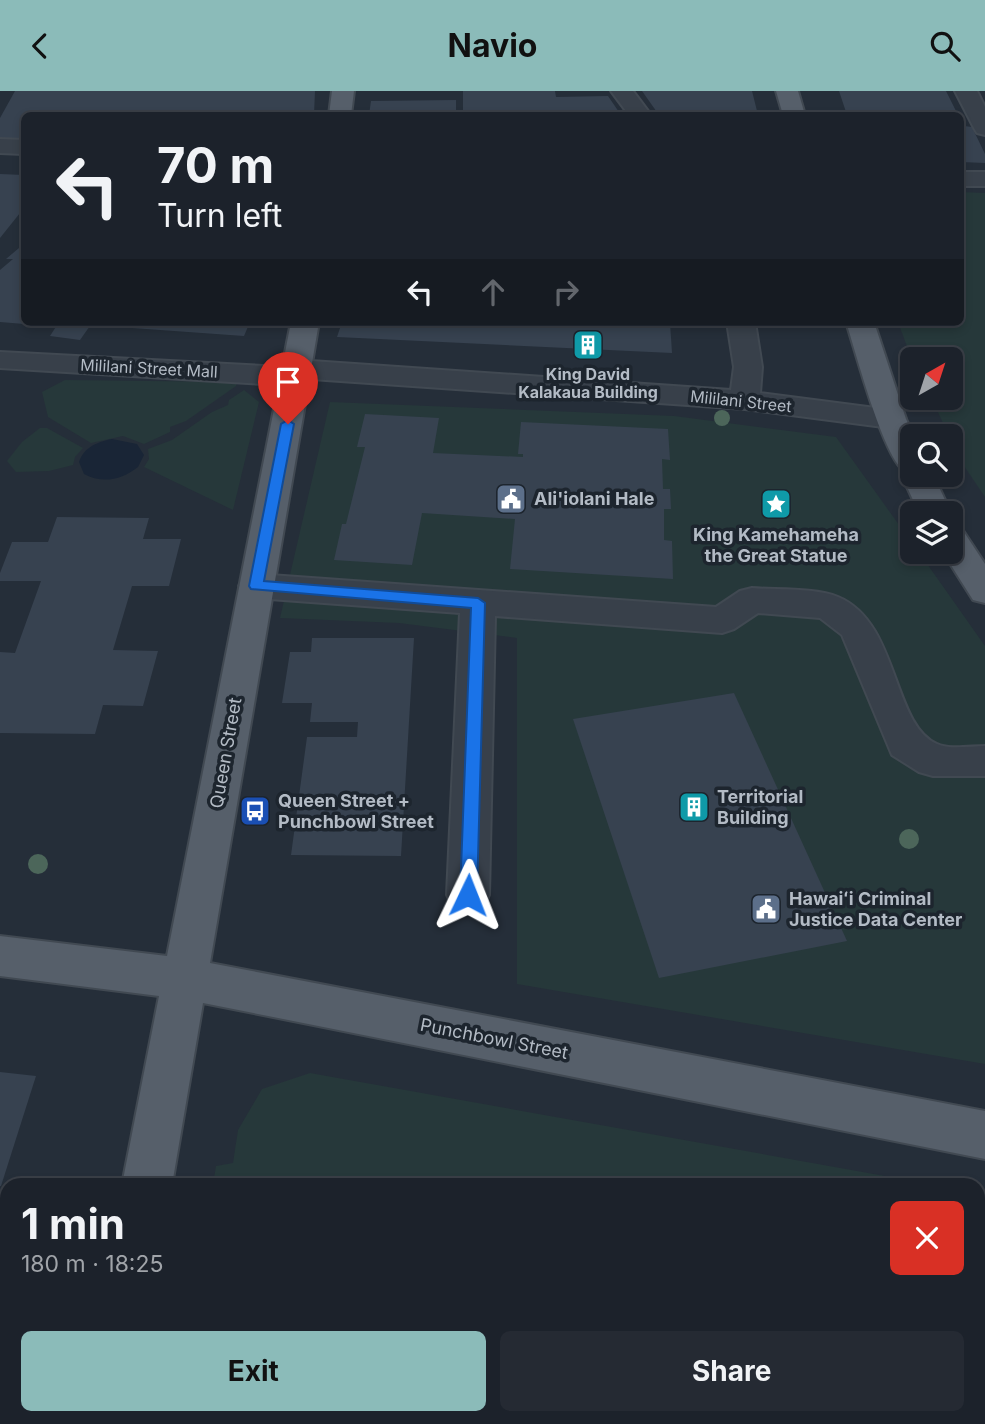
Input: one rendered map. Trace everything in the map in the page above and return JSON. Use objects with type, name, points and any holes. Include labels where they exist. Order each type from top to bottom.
[{"type":"main road","points":[[340,112],[343,91]]},
{"type":"main road","points":[[787,91],[793,112]]},
{"type":"main road","name":"Queen Street","points":[[149,1178],[304,326]]},
{"type":"main road","points":[[861,326],[891,419],[900,438]]},
{"type":"main road","points":[[963,557],[985,591]]},
{"type":"main road","name":"Punchbowl Street","points":[[0,957],[185,979],[985,1135]]},
{"type":"street","points":[[622,91],[638,112]]},
{"type":"street","points":[[965,91],[985,128]]},
{"type":"street","points":[[0,146],[21,147]]},
{"type":"street","points":[[964,179],[985,179]]},
{"type":"street","points":[[742,326],[748,367],[745,400]]},
{"type":"street","name":"Mililani Street Mall","points":[[0,360],[264,375],[298,369]]},
{"type":"street","name":"Mililani Street","points":[[298,369],[745,400],[891,419]]},
{"type":"street","points":[[256,586],[722,620],[752,600],[828,606],[857,628],[905,744],[933,761],[985,761]]},
{"type":"street","points":[[468,895],[478,603]]},
{"type":"shaded area","points":[[964,192],[985,193],[985,497],[963,464],[963,424],[943,424],[937,410],[963,410],[963,347],[907,347],[899,326],[964,326]]},
{"type":"shaded area","points":[[65,380],[237,382],[236,386],[186,421],[170,427],[170,432],[144,444],[123,436],[91,443],[48,417],[42,392]]},
{"type":"shaded area","points":[[244,390],[259,402],[233,510],[144,467],[149,459],[148,449],[172,440],[212,412],[228,405],[229,400]]},
{"type":"shaded area","points":[[330,402],[674,416],[836,437],[900,526],[900,564],[927,564],[985,646],[985,1064],[517,984],[517,638],[399,623],[280,618]]},
{"type":"shaded area","points":[[40,428],[47,428],[83,448],[75,457],[73,465],[49,471],[16,472],[7,461],[22,442]]},
{"type":"shaded area","points":[[310,1073],[896,1178],[214,1178],[216,1166],[233,1163],[238,1130],[262,1089]]},
{"type":"water","points":[[112,439],[137,444],[144,455],[138,467],[125,475],[105,480],[84,474],[79,462],[84,453],[96,444]]},
{"type":"building","points":[[15,91],[315,91],[314,112],[21,112],[21,141],[0,141],[0,118]]},
{"type":"building","points":[[463,91],[555,91],[556,97],[608,96],[619,112],[463,112]]},
{"type":"building","points":[[642,91],[752,91],[757,112],[657,112]]},
{"type":"building","points":[[839,91],[946,91],[956,112],[846,112]]},
{"type":"building","points":[[456,100],[456,112],[369,112],[371,101]]},
{"type":"building","points":[[964,126],[972,127],[985,154],[985,163],[964,162]]},
{"type":"building","points":[[0,174],[21,175],[21,212],[0,238]]},
{"type":"building","points":[[21,248],[21,324],[0,322],[0,270],[13,259],[6,259]]},
{"type":"building","points":[[56,326],[90,326],[80,340],[50,336]]},
{"type":"building","points":[[133,326],[248,326],[244,336],[132,328]]},
{"type":"building","name":"King David Kalakaua Building","points":[[341,326],[670,326],[672,353],[337,337]]},
{"type":"building","name":"Ali'iolani Hale","points":[[365,414],[439,418],[433,453],[523,457],[523,454],[518,454],[521,422],[668,429],[670,460],[662,459],[663,489],[670,489],[671,509],[664,509],[664,540],[672,541],[673,579],[510,569],[515,519],[422,513],[412,565],[334,560],[365,447],[357,447]]},
{"type":"building","points":[[57,517],[149,518],[143,539],[181,539],[169,586],[132,586],[113,650],[158,651],[143,706],[103,705],[95,734],[0,733],[0,652],[15,653],[41,581],[0,581],[0,573],[12,542],[48,542]]},
{"type":"building","points":[[312,638],[414,638],[401,856],[291,855],[307,737],[357,737],[358,722],[310,722],[312,703],[282,703],[290,652],[311,652]]},
{"type":"building","name":"Territorial Building","points":[[734,693],[847,941],[659,978],[573,719]]},
{"type":"building","points":[[0,1072],[36,1076],[4,1178],[0,1178]]},
{"type":"place","name":"King David Kalakaua Building","points":[[588,345]]},
{"type":"place","name":"Ali'iolani Hale","points":[[511,499]]},
{"type":"place","name":"King Kamehameha the Great Statue","points":[[776,504]]},
{"type":"place","name":"Territorial Building","points":[[694,807]]},
{"type":"place","name":"Queen Street + Punchbowl Street","points":[[255,811]]},
{"type":"place","name":"Hawaiʻi Criminal Justice Data Center","points":[[766,909]]},
{"type":"route","points":[[288,424],[256,586],[478,603],[468,895]]}]
